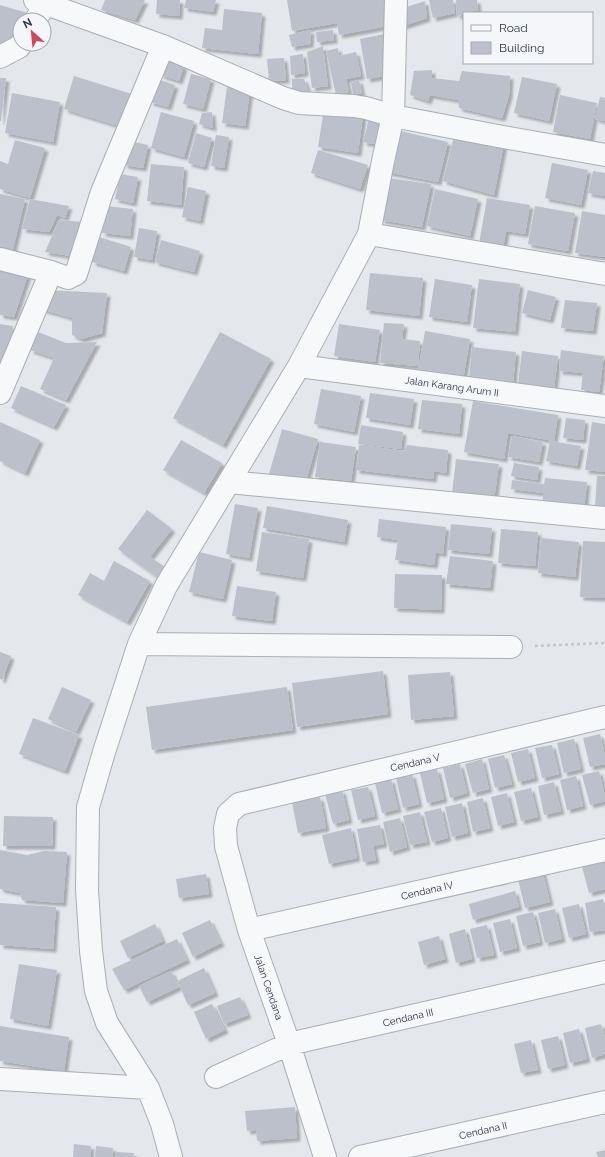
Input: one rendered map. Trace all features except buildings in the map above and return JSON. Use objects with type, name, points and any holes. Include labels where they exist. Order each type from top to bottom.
[{"type":"street","points":[[171,1157],[162,1124],[148,1088],[107,1023],[96,991],[91,951],[87,890],[88,807],[138,644],[166,586],[299,366],[369,234],[382,161],[393,116],[396,0]]},
{"type":"street","points":[[38,8],[163,46],[283,98],[299,103],[366,108],[393,116],[605,155]]},
{"type":"street","points":[[0,259],[51,272],[68,278],[76,274],[102,192],[163,46]]},
{"type":"street","points":[[0,57],[12,51]]},
{"type":"street","points":[[369,234],[605,274]]},
{"type":"street","points":[[0,393],[51,272]]},
{"type":"street","name":"Jalan Karang Arum II","points":[[299,366],[605,406]]},
{"type":"street","points":[[229,482],[605,518]]},
{"type":"street","points":[[138,644],[510,647]]},
{"type":"street","name":"Cendana V","points":[[228,814],[239,804],[605,717]]},
{"type":"street","name":"Jalan Cendana","points":[[228,814],[226,846],[249,930],[289,1044],[325,1157]]},
{"type":"street","name":"Cendana IV","points":[[249,930],[605,850]]},
{"type":"street","name":"Cendana III","points":[[216,1077],[289,1044],[605,972]]},
{"type":"street","points":[[0,1079],[148,1088]]},
{"type":"street","name":"Cendana II","points":[[360,1157],[605,1102]]},
{"type":"path","points":[[510,647],[605,643]]}]
